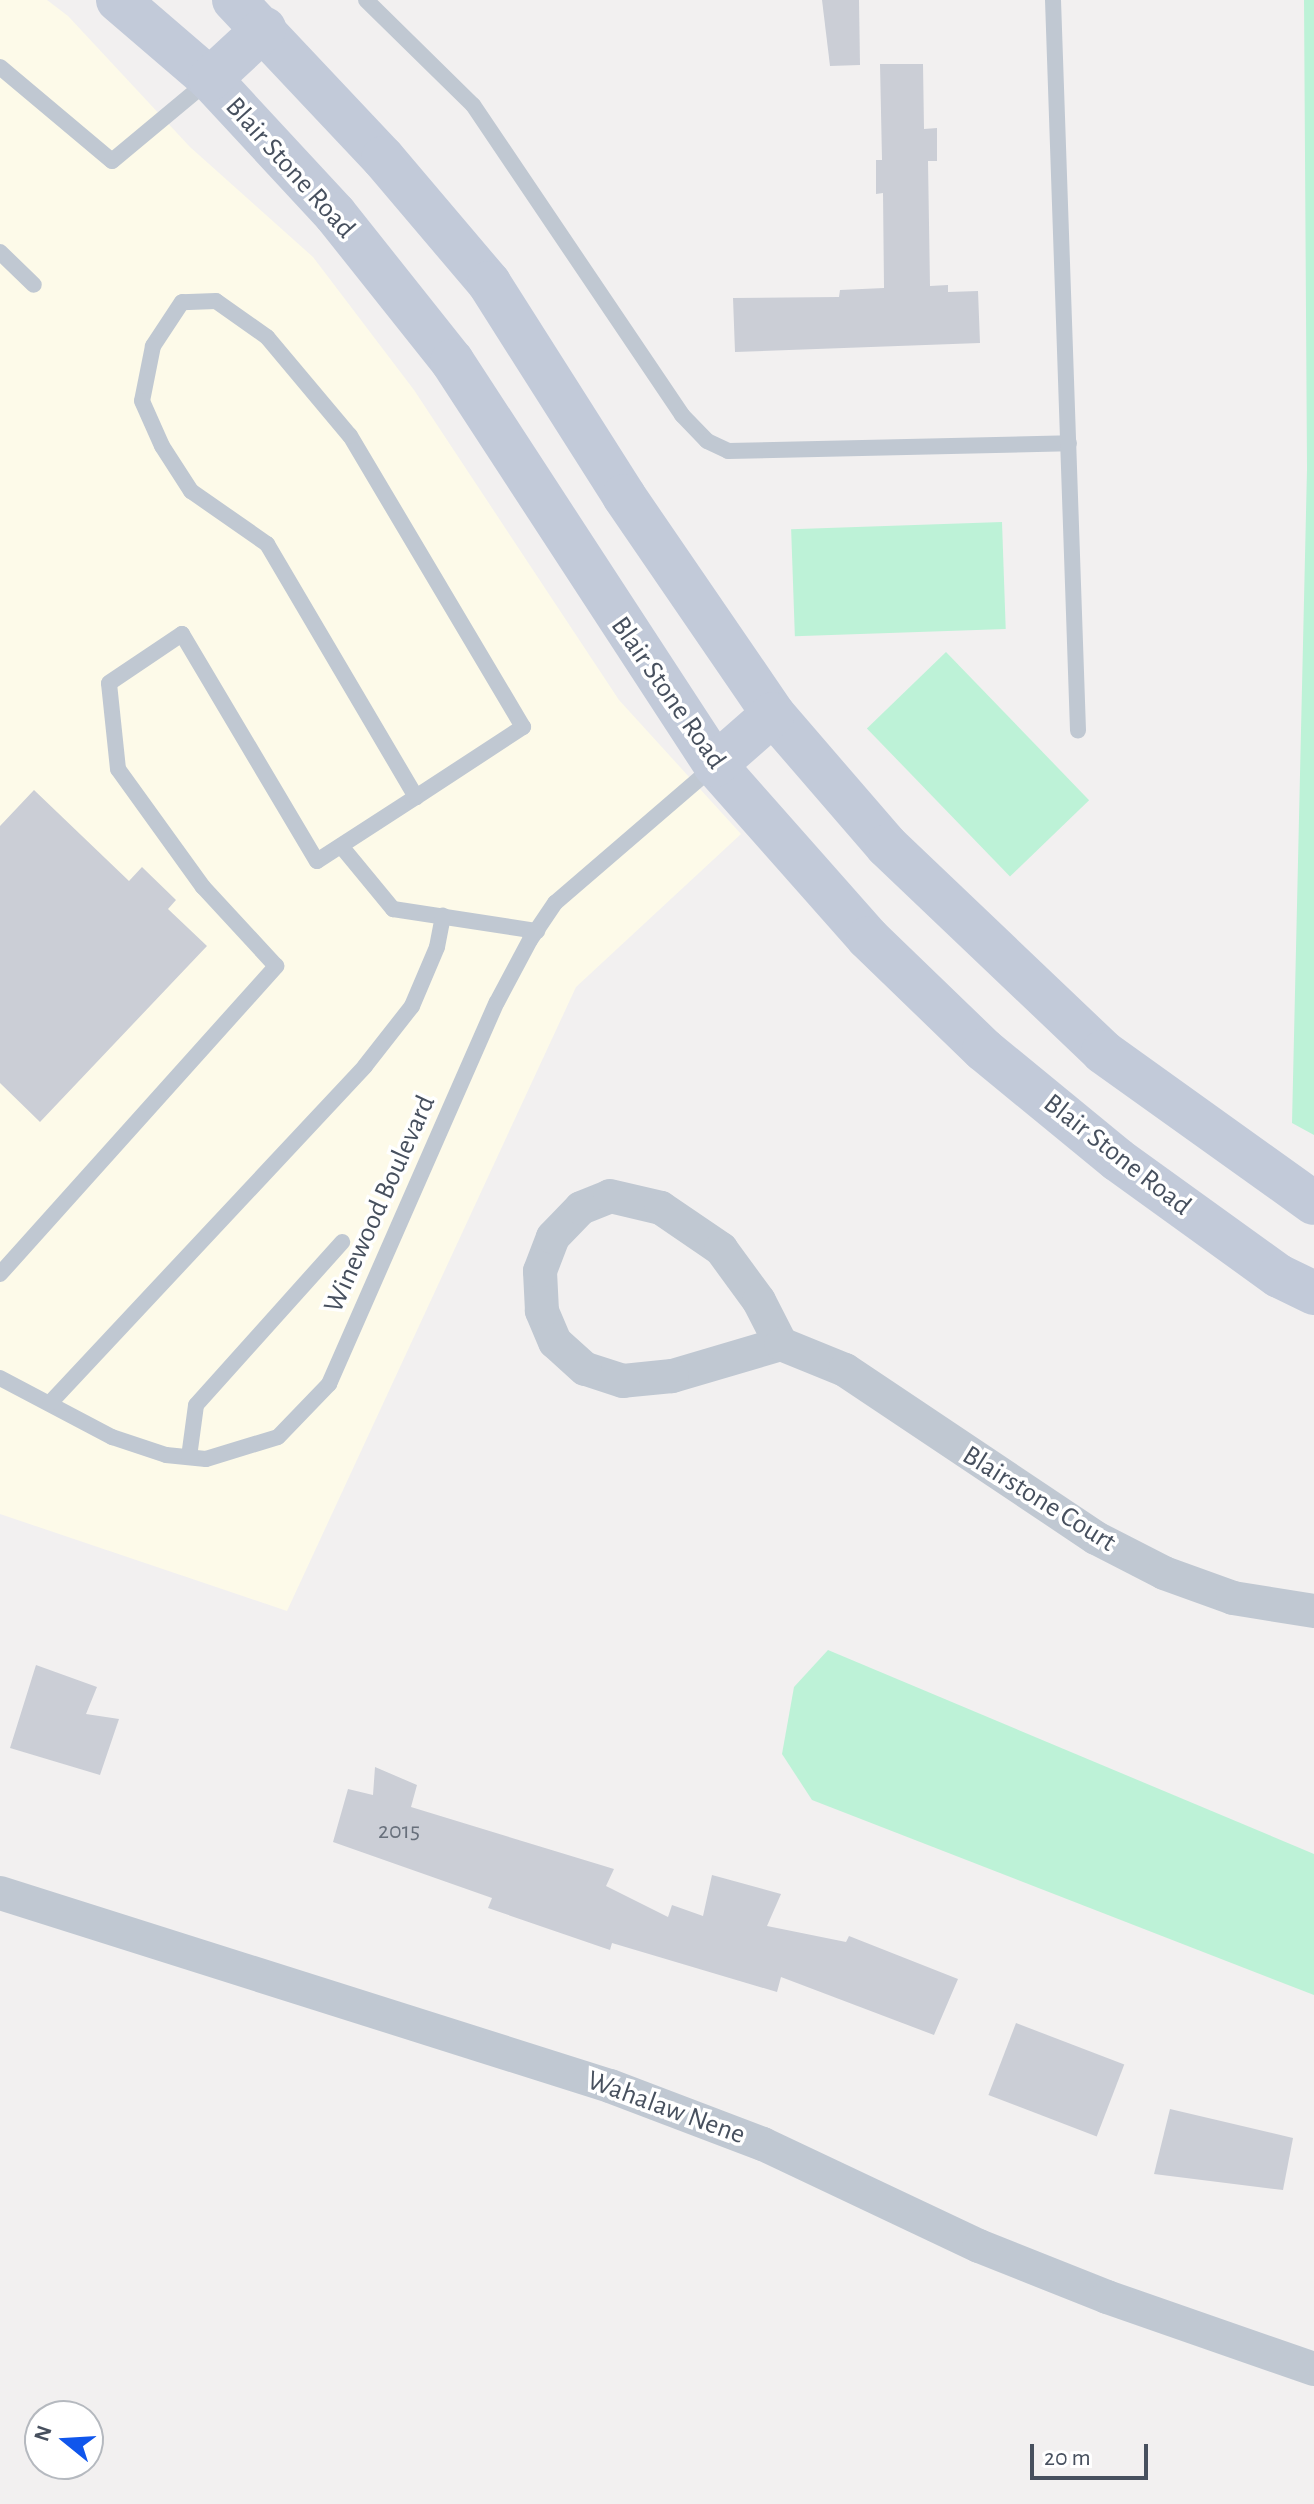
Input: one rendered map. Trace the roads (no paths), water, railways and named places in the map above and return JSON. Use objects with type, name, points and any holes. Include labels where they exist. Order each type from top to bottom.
[{"type":"main road","name":"Blair Stone Road","points":[[118,0],[210,79],[335,214],[452,361],[715,765],[868,938],[984,1050],[1118,1160],[1279,1276],[1314,1293]]},
{"type":"main road","points":[[210,79],[249,15],[489,283],[624,496],[773,714],[887,846],[1103,1052],[1314,1203]]},
{"type":"main road","points":[[715,765],[773,714]]},
{"type":"street","points":[[610,1196],[661,1208],[721,1249],[759,1301],[781,1344],[672,1376],[610,1377],[585,1369],[555,1342],[542,1311],[540,1271],[553,1237],[581,1208],[610,1196]]},
{"type":"street","name":"Blairstone Court","points":[[781,1344],[845,1370],[1096,1538],[1164,1573],[1233,1598],[1314,1611]]},
{"type":"street","name":"Wahalaw Nene","points":[[0,1893],[610,2086],[763,2144],[1078,2286],[1314,2369]]},
{"type":"lane","points":[[366,0],[473,105],[682,415],[707,441],[728,451],[1069,443]]},
{"type":"lane","points":[[1053,0],[1078,731]]},
{"type":"lane","points":[[0,67],[112,161],[210,79]]},
{"type":"lane","points":[[0,252],[34,285]]},
{"type":"lane","points":[[0,1274],[276,966],[203,887],[118,769],[109,683],[182,634],[317,861],[341,846],[416,797],[523,727],[350,436],[267,337],[216,301],[182,302],[153,346],[142,401],[162,446],[191,491],[267,544],[416,797]]},
{"type":"lane","name":"Winewood Boulevard","points":[[0,1378],[112,1437],[189,1457],[206,1459],[278,1437],[329,1384],[497,1002],[555,903],[715,765]]},
{"type":"lane","points":[[341,846],[393,909],[537,931]]},
{"type":"lane","points":[[50,1403],[365,1066],[412,1006],[437,947],[443,916]]},
{"type":"lane","points":[[189,1457],[196,1405],[342,1242]]}]
